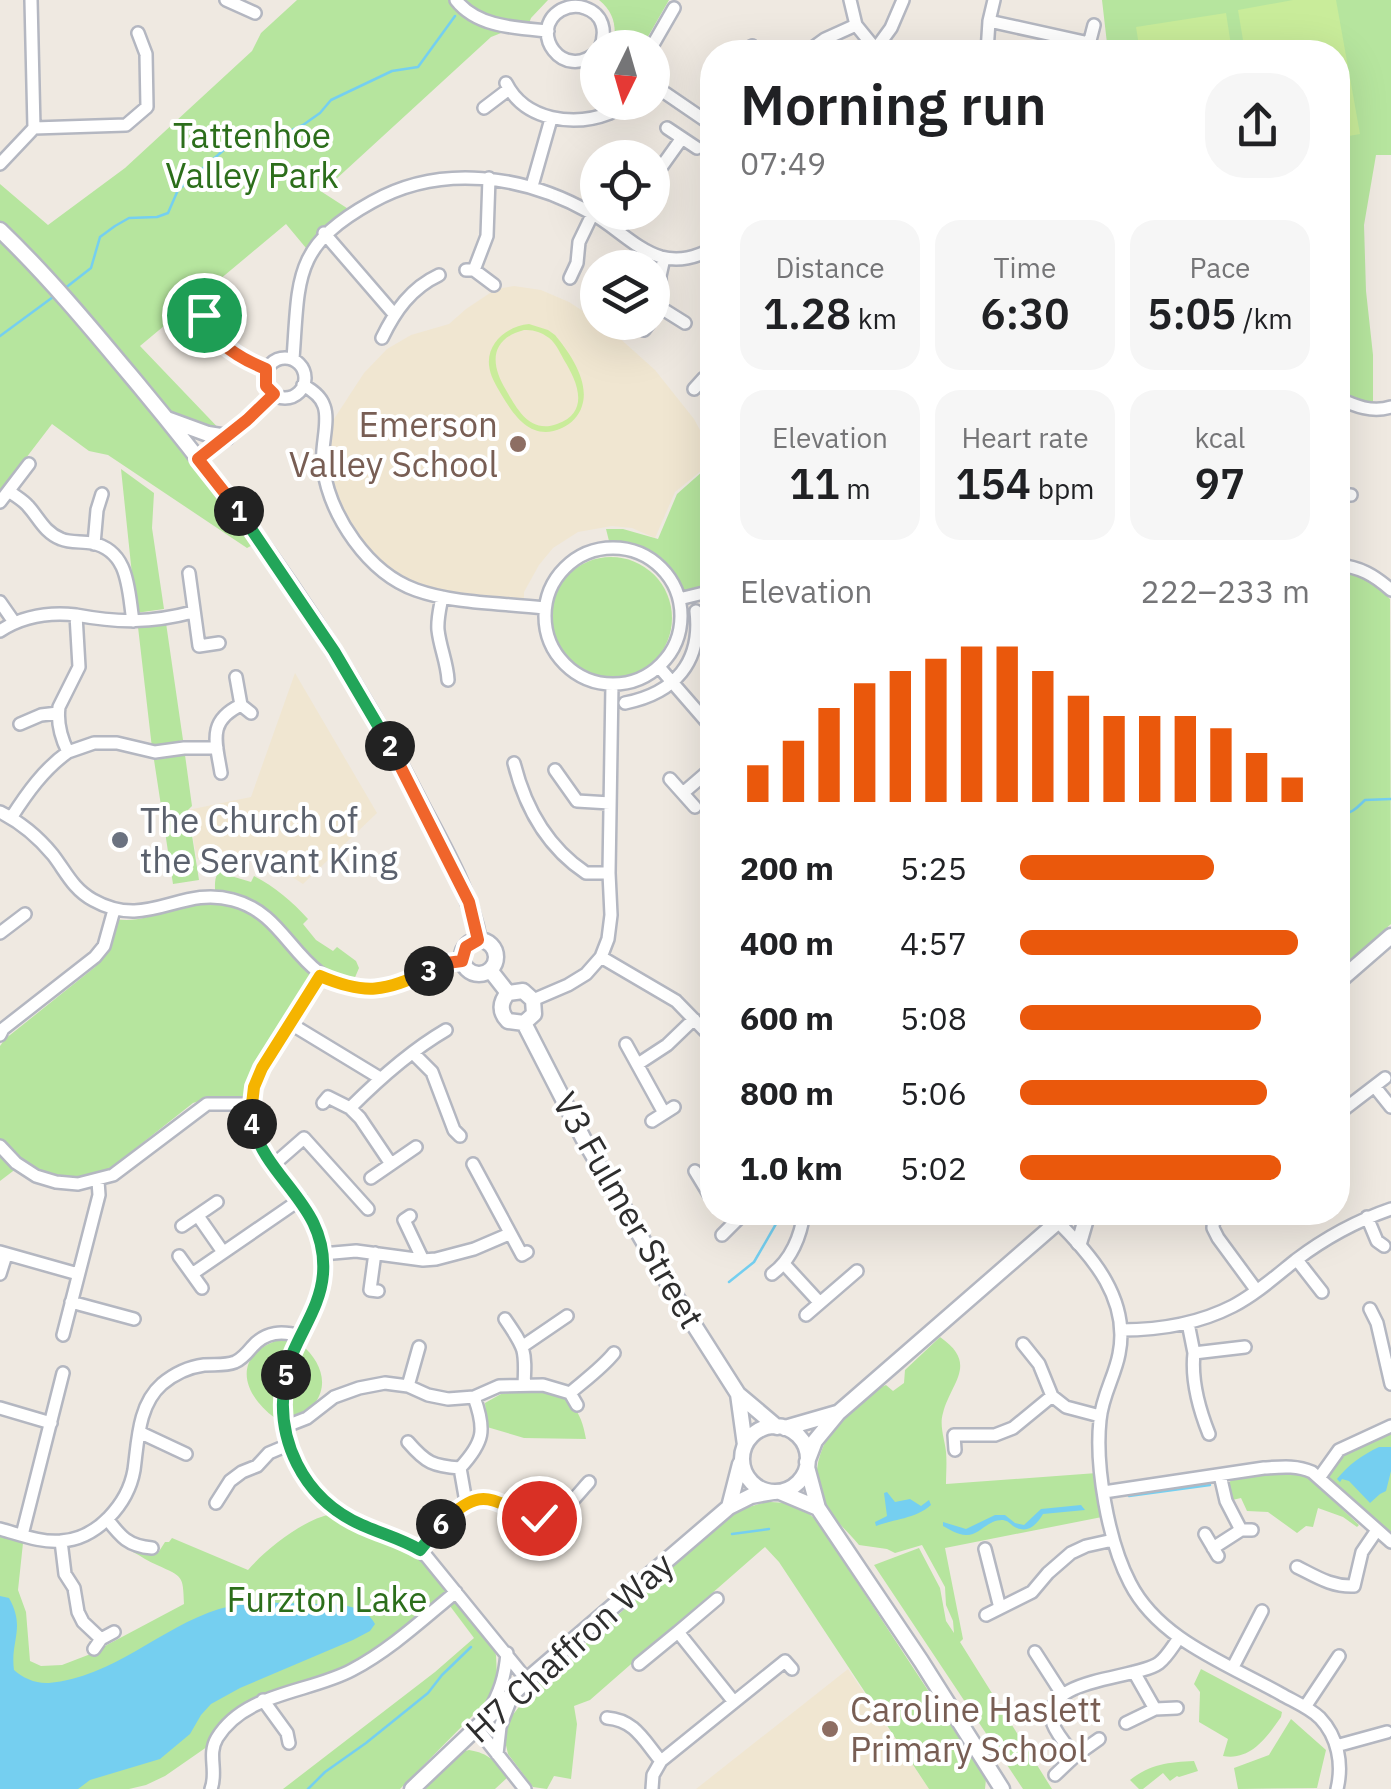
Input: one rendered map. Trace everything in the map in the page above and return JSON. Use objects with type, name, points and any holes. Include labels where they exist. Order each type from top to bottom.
[{"type":"street","points":[[0,164],[34,128],[31,0]]},
{"type":"street","points":[[226,0],[256,13]]},
{"type":"street","points":[[456,0],[466,12],[485,20],[548,31]]},
{"type":"street","points":[[850,0],[856,26],[867,40]]},
{"type":"street","points":[[883,40],[903,0]]},
{"type":"street","points":[[988,40],[994,0]]},
{"type":"street","points":[[580,60],[566,60],[552,49],[548,31],[556,14],[581,6],[597,15],[604,30]]},
{"type":"street","points":[[666,30],[674,8]]},
{"type":"street","points":[[989,22],[1058,40]]},
{"type":"street","points":[[819,40],[856,26]]},
{"type":"street","points":[[1090,40],[1094,26]]},
{"type":"street","points":[[34,128],[126,125],[147,107],[146,54],[138,33]]},
{"type":"street","points":[[484,108],[508,86],[518,99],[551,119],[594,126],[601,120]]},
{"type":"street","points":[[670,95],[700,112]]},
{"type":"street","points":[[532,186],[551,119]]},
{"type":"street","points":[[667,128],[697,148]]},
{"type":"street","points":[[670,155],[682,138]]},
{"type":"street","points":[[489,178],[486,236],[470,270],[494,286]]},
{"type":"street","points":[[292,359],[300,278],[324,233],[388,193],[420,183],[489,178],[532,186],[580,208]]},
{"type":"street","points":[[0,230],[80,316],[166,418],[240,513],[323,634],[396,756],[469,902],[478,940]]},
{"type":"street","points":[[570,278],[585,230]]},
{"type":"street","points":[[618,230],[645,250]]},
{"type":"street","points":[[324,233],[394,314]]},
{"type":"street","points":[[670,258],[700,256]]},
{"type":"street","points":[[382,338],[394,314],[418,288],[436,279]]},
{"type":"street","points":[[670,313],[685,323]]},
{"type":"street","points":[[204,315],[208,328],[221,342],[266,369]]},
{"type":"street","points":[[280,358],[292,359],[302,367],[303,386],[291,396],[274,394],[266,386],[266,369],[280,358]]},
{"type":"street","points":[[694,389],[700,382]]},
{"type":"street","points":[[303,386],[312,390],[324,406],[322,464],[330,493],[344,524],[380,569],[416,590],[544,608]]},
{"type":"street","points":[[198,459],[274,394]]},
{"type":"street","points":[[1350,404],[1374,410],[1391,407]]},
{"type":"street","points":[[166,418],[226,437]]},
{"type":"street","points":[[29,464],[4,497],[26,503],[44,529],[63,541],[94,544],[117,557],[126,570],[132,621]]},
{"type":"street","points":[[94,544],[102,494]]},
{"type":"street","points":[[604,548],[644,556],[661,568],[679,599],[678,638],[670,655],[660,667],[626,683],[585,678],[561,660],[544,624],[547,597],[560,572],[574,560],[604,548]]},
{"type":"street","points":[[1350,566],[1374,574],[1391,590]]},
{"type":"street","points":[[189,573],[199,646],[219,644]]},
{"type":"street","points":[[679,599],[700,594]]},
{"type":"street","points":[[442,596],[438,625],[448,680]]},
{"type":"street","points":[[0,602],[14,622]]},
{"type":"street","points":[[625,704],[673,682],[685,670],[698,632],[696,611]]},
{"type":"street","points":[[0,631],[14,622],[47,614],[76,614],[108,621],[156,621],[193,612]]},
{"type":"street","points":[[68,752],[58,713],[79,667],[76,614]]},
{"type":"street","points":[[660,667],[700,714]]},
{"type":"street","points":[[221,773],[216,733],[219,722],[225,714],[246,709],[236,677]]},
{"type":"street","points":[[533,1000],[586,974],[601,957],[608,939],[612,684]]},
{"type":"street","points":[[27,717],[58,713]]},
{"type":"street","points":[[217,748],[155,752],[117,743],[94,743],[57,759],[5,815],[42,843],[72,885],[92,900],[114,910],[147,912],[198,897],[234,900],[258,910],[320,976],[344,986],[380,989],[462,961]]},
{"type":"street","points":[[514,763],[521,793],[554,846],[586,873],[609,873]]},
{"type":"street","points":[[555,770],[577,801],[610,803]]},
{"type":"street","points":[[670,779],[694,807]]},
{"type":"street","points":[[684,793],[700,779]]},
{"type":"street","points":[[1,1030],[95,957],[104,946],[114,910]]},
{"type":"street","points":[[0,933],[18,928],[24,914]]},
{"type":"street","points":[[1350,972],[1391,936]]},
{"type":"street","points":[[478,940],[490,944],[496,954],[490,970],[476,974],[462,961],[466,947],[478,940]]},
{"type":"street","points":[[601,957],[650,984],[700,1025]]},
{"type":"street","points":[[490,970],[508,993]]},
{"type":"street","points":[[320,976],[262,1068],[252,1104],[252,1126],[261,1150],[301,1199],[315,1224],[322,1254],[319,1298],[285,1377],[284,1427],[288,1444],[299,1470],[315,1492],[361,1525],[420,1550],[506,1654],[532,1676]]},
{"type":"street","points":[[522,991],[533,1000],[534,1014],[524,1023],[508,1021],[502,1012],[502,1002],[508,993],[522,991]]},
{"type":"street","points":[[638,1064],[667,1046],[694,1019]]},
{"type":"street","name":"V3 Fulmer Street","points":[[524,1023],[583,1138],[673,1292],[738,1394],[781,1427]]},
{"type":"street","points":[[291,1024],[380,1078]]},
{"type":"street","points":[[350,1108],[420,1045],[446,1030]]},
{"type":"street","points":[[626,1044],[669,1110],[652,1120]]},
{"type":"street","points":[[413,1053],[432,1072],[454,1130],[460,1136]]},
{"type":"street","points":[[1350,1105],[1380,1082],[1391,1107]]},
{"type":"street","points":[[323,1104],[328,1097],[350,1108],[391,1164]]},
{"type":"street","points":[[0,1146],[16,1164],[36,1176],[78,1184],[98,1181],[112,1175],[207,1104],[252,1104]]},
{"type":"street","points":[[272,1166],[304,1138],[368,1209]]},
{"type":"street","points":[[371,1178],[416,1146]]},
{"type":"street","points":[[473,1164],[478,1186],[522,1256],[527,1252]]},
{"type":"street","points":[[695,1171],[700,1175]]},
{"type":"street","points":[[79,1339],[61,1334],[99,1195],[98,1181]]},
{"type":"street","points":[[192,1274],[301,1199]]},
{"type":"street","points":[[182,1226],[216,1202]]},
{"type":"street","points":[[1121,1330],[1188,1323],[1236,1305],[1320,1242],[1391,1209]]},
{"type":"street","points":[[198,1216],[223,1252]]},
{"type":"street","points":[[410,1216],[404,1220],[423,1260]]},
{"type":"street","points":[[1368,1217],[1377,1241],[1384,1246]]},
{"type":"street","points":[[722,1235],[733,1225]]},
{"type":"street","points":[[772,1274],[785,1264],[801,1225]]},
{"type":"street","points":[[776,1492],[798,1483],[815,1441],[838,1413],[1054,1225]]},
{"type":"street","points":[[1068,1225],[1110,1286],[1117,1306],[1120,1354],[1100,1416],[1098,1444],[1113,1540],[1129,1582],[1145,1607],[1179,1638],[1319,1717],[1336,1746],[1340,1766],[1337,1789]]},
{"type":"street","points":[[1078,1243],[1084,1225]]},
{"type":"street","points":[[1214,1225],[1218,1238],[1257,1291]]},
{"type":"street","points":[[322,1254],[356,1251],[436,1259],[510,1234]]},
{"type":"street","points":[[375,1252],[370,1290],[378,1291]]},
{"type":"street","points":[[0,1274],[3,1254],[78,1274]]},
{"type":"street","points":[[179,1256],[202,1288]]},
{"type":"street","points":[[1296,1260],[1322,1292]]},
{"type":"street","points":[[785,1264],[820,1302]]},
{"type":"street","points":[[806,1315],[857,1271]]},
{"type":"street","points":[[72,1302],[136,1319]]},
{"type":"street","points":[[1370,1309],[1383,1321],[1391,1384]]},
{"type":"street","points":[[524,1346],[567,1316]]},
{"type":"street","points":[[504,1319],[524,1346],[524,1385]]},
{"type":"street","points":[[1188,1323],[1194,1353],[1192,1373],[1210,1434]]},
{"type":"street","points":[[0,1529],[61,1541],[89,1532],[118,1506],[133,1476],[138,1432],[145,1409],[160,1386],[201,1366],[238,1361],[270,1334],[301,1336]]},
{"type":"street","points":[[1023,1344],[1039,1364],[1052,1396],[1066,1407],[1100,1416]]},
{"type":"street","points":[[1194,1353],[1245,1346]]},
{"type":"street","points":[[408,1386],[419,1347]]},
{"type":"street","points":[[284,1427],[307,1418],[334,1397],[385,1383],[408,1386],[448,1400],[474,1397],[499,1386],[524,1385],[543,1386],[574,1399],[614,1353]]},
{"type":"street","points":[[22,1535],[62,1373]]},
{"type":"street","name":"V3 Fulmer Street","points":[[738,1394],[743,1452]]},
{"type":"street","points":[[955,1450],[953,1430],[995,1435],[1013,1428],[1052,1396]]},
{"type":"street","points":[[466,1502],[460,1468],[479,1444],[483,1432],[474,1397]]},
{"type":"street","points":[[0,1408],[50,1423]]},
{"type":"street","points":[[728,1507],[743,1452],[758,1431],[838,1413]]},
{"type":"street","points":[[1320,1478],[1340,1450],[1391,1426]]},
{"type":"street","points":[[781,1427],[800,1438],[818,1508],[1002,1789]]},
{"type":"street","points":[[138,1432],[186,1454]]},
{"type":"street","points":[[408,1442],[428,1462],[460,1468]]},
{"type":"street","points":[[216,1503],[242,1472],[258,1466],[269,1454],[288,1444]]},
{"type":"street","points":[[743,1452],[747,1478],[763,1490],[818,1508]]},
{"type":"street","points":[[1104,1492],[1291,1466],[1304,1468],[1391,1542]]},
{"type":"street","points":[[1204,1534],[1216,1552],[1247,1530],[1226,1501],[1220,1475]]},
{"type":"street","points":[[420,1550],[466,1502],[491,1499],[544,1518],[560,1512],[589,1482]]},
{"type":"street","name":"H7 Chaffron Way","points":[[412,1789],[514,1692],[728,1507],[751,1496],[776,1492]]},
{"type":"street","points":[[107,1519],[121,1537],[136,1546],[152,1548]]},
{"type":"street","points":[[1297,1568],[1328,1583],[1354,1586],[1362,1552],[1377,1530]]},
{"type":"street","points":[[986,1615],[1032,1592],[1071,1554],[1113,1540]]},
{"type":"street","points":[[61,1541],[78,1612],[98,1644],[114,1632]]},
{"type":"street","points":[[985,1548],[1000,1608]]},
{"type":"street","points":[[211,1789],[216,1772],[214,1742],[238,1716],[263,1700],[350,1671],[378,1655],[456,1592]]},
{"type":"street","points":[[639,1664],[717,1600]]},
{"type":"street","points":[[1233,1667],[1262,1611]]},
{"type":"street","points":[[678,1632],[734,1702]]},
{"type":"street","points":[[1075,1756],[1052,1720],[1054,1706],[1062,1694],[1159,1662],[1179,1638]]},
{"type":"street","points":[[1035,1652],[1062,1694]]},
{"type":"street","points":[[506,1654],[500,1693],[480,1724],[497,1754],[525,1789]]},
{"type":"street","points":[[1305,1707],[1339,1656]]},
{"type":"street","points":[[652,1789],[653,1775],[661,1761],[785,1660]]},
{"type":"street","points":[[1134,1672],[1156,1709]]},
{"type":"street","points":[[497,1754],[500,1727],[514,1692]]},
{"type":"street","points":[[263,1700],[290,1743]]},
{"type":"street","points":[[1126,1724],[1156,1709],[1177,1708]]},
{"type":"street","points":[[608,1718],[629,1723],[661,1761]]},
{"type":"street","points":[[1336,1746],[1388,1732]]},
{"type":"street","points":[[1054,1776],[1099,1739]]},
{"type":"shaded area","name":"Emerson Valley School","points":[[514,286],[541,290],[569,302],[580,309],[580,340],[622,340],[655,370],[700,430],[700,472],[675,492],[655,538],[632,528],[612,526],[578,532],[553,548],[539,565],[524,592],[524,603],[439,592],[405,583],[356,538],[332,488],[327,443],[332,422],[364,373],[387,349],[411,335],[449,324],[496,289]]},
{"type":"shaded area","points":[[295,673],[377,813],[303,884],[254,858],[232,853],[197,859],[188,810],[251,797]]},
{"type":"shaded area","name":"Caroline Haslett Primary School","points":[[848,1669],[929,1789],[696,1789]]},
{"type":"green space","name":"Tattenhoe Valley Park","points":[[297,0],[548,0],[531,18],[527,29],[514,28],[491,37],[322,192],[353,212],[311,254],[286,224],[140,346],[227,437],[169,420],[260,541],[247,548],[108,455],[89,451],[52,424],[0,492],[0,184],[48,225],[125,168],[252,51],[261,33]]},
{"type":"green space","points":[[599,0],[669,0],[652,30],[615,30],[608,10]]},
{"type":"green space","points":[[1102,0],[1391,0],[1391,155],[1376,155],[1364,225],[1373,410],[1350,402],[1350,40],[1107,40]]},
{"type":"green space","points":[[1293,0],[1336,0],[1343,40],[1243,40],[1238,10]]},
{"type":"green space","points":[[1226,13],[1230,40],[1138,40],[1136,27]]},
{"type":"green space","points":[[1350,78],[1360,134],[1350,136]]},
{"type":"green space","points":[[529,324],[555,335],[581,378],[581,410],[562,428],[542,432],[525,424],[512,411],[492,377],[491,349],[507,332]],"holes":[[[524,330],[541,333],[552,341],[576,386],[578,404],[568,419],[557,424],[539,426],[526,418],[497,371],[499,346]]]},
{"type":"green space","points":[[121,469],[154,493],[152,528],[164,609],[136,613]]},
{"type":"green space","points":[[700,474],[697,591],[678,588],[662,565],[651,557],[631,548],[610,545],[606,529],[623,529],[658,539],[677,494]]},
{"type":"green space","points":[[611,557],[634,561],[654,575],[668,595],[672,618],[668,641],[654,661],[634,675],[611,679],[588,675],[568,661],[554,641],[550,618],[554,595],[568,575],[588,561]]},
{"type":"green space","points":[[1350,574],[1364,574],[1390,599],[1391,924],[1350,960]]},
{"type":"green space","points":[[166,623],[183,740],[152,748],[138,627]]},
{"type":"green space","points":[[185,755],[192,806],[188,810],[199,880],[173,884],[154,760]]},
{"type":"green space","points":[[231,869],[231,876],[251,882],[254,876],[289,900],[308,919],[303,924],[316,940],[333,951],[337,947],[356,961],[359,968],[353,982],[309,960],[261,906],[215,891],[217,875]]},
{"type":"green space","points":[[205,900],[241,907],[262,918],[314,978],[255,1066],[246,1099],[215,1096],[193,1103],[107,1171],[72,1184],[21,1165],[0,1181],[0,1046],[5,1039],[95,967],[115,919],[138,919]]},
{"type":"green space","points":[[940,1337],[952,1347],[960,1365],[942,1418],[946,1484],[1097,1473],[1102,1517],[945,1548],[963,1639],[960,1642],[1052,1789],[1023,1789],[874,1565],[919,1548],[940,1588],[946,1621],[954,1633],[945,1587],[922,1545],[895,1553],[859,1545],[829,1512],[818,1489],[820,1457],[835,1426],[872,1392],[886,1385],[893,1391],[904,1383],[905,1370]]},
{"type":"green space","points":[[286,1338],[290,1343],[278,1378],[275,1418],[253,1395],[247,1372],[257,1352]]},
{"type":"green space","points":[[302,1345],[318,1364],[322,1387],[315,1403],[294,1416],[287,1392]]},
{"type":"green space","points":[[542,1390],[573,1406],[586,1439],[524,1438],[487,1427],[485,1403],[501,1394]]},
{"type":"green space","points":[[1391,1431],[1391,1540],[1341,1496],[1329,1479],[1333,1462]]},
{"type":"green space","points":[[1281,1470],[1305,1474],[1359,1525],[1318,1508],[1313,1527],[1306,1526],[1297,1533],[1268,1512],[1247,1511],[1241,1498],[1228,1501],[1228,1485],[1238,1476]]},
{"type":"green space","points":[[766,1502],[796,1506],[819,1524],[986,1779],[985,1789],[929,1789],[779,1562],[765,1547],[590,1700],[574,1706],[577,1724],[571,1779],[554,1776],[547,1789],[533,1787],[508,1754],[505,1741],[507,1722],[539,1682],[716,1527],[739,1510]]},
{"type":"green space","name":"Furzton Lake","points":[[331,1514],[407,1542],[456,1592],[378,1655],[263,1700],[214,1742],[146,1785],[129,1789],[0,1789],[0,1529],[23,1543],[18,1590],[26,1612],[30,1661],[41,1666],[62,1665],[88,1655],[184,1604],[180,1578],[133,1552],[158,1553],[172,1538],[248,1570],[286,1536]]},
{"type":"green space","points":[[456,1602],[496,1655],[497,1679],[489,1699],[400,1789],[283,1789],[474,1638],[450,1606]]},
{"type":"green space","points":[[1201,1669],[1282,1712],[1270,1732],[1250,1751],[1223,1756],[1228,1739],[1199,1722],[1200,1692],[1194,1684]]},
{"type":"green space","points":[[1291,1719],[1326,1750],[1317,1788],[1238,1789],[1234,1768],[1269,1755]]},
{"type":"green space","points":[[469,1750],[492,1759],[508,1777],[495,1789],[422,1789],[462,1752]]},
{"type":"green space","points":[[1194,1761],[1198,1771],[1170,1781],[1163,1773],[1139,1789],[1130,1780],[1160,1765]]},
{"type":"water","points":[[1379,1447],[1391,1447],[1391,1471],[1386,1491],[1370,1503],[1349,1481],[1337,1479]]},
{"type":"water","points":[[887,1492],[895,1502],[910,1499],[921,1506],[929,1500],[931,1505],[911,1516],[876,1526],[875,1522],[887,1516]]},
{"type":"water","points":[[1081,1505],[1085,1510],[1043,1514],[1025,1529],[1003,1520],[971,1535],[943,1526],[943,1522],[966,1529],[995,1515],[1005,1515],[1024,1525],[1041,1509]]},
{"type":"water","name":"Furzton Lake","points":[[0,1596],[9,1598],[16,1618],[14,1670],[44,1683],[94,1672],[177,1627],[231,1606],[343,1605],[359,1609],[375,1624],[353,1640],[211,1704],[190,1734],[160,1759],[90,1780],[78,1789],[0,1789]]},
{"type":"waterway","points":[[64,289],[91,268],[100,237],[129,218],[168,213],[178,190],[226,148],[257,140],[273,131],[290,131],[320,113],[331,100],[392,71],[418,67],[455,16]]},
{"type":"waterway","points":[[0,336],[53,297]]},
{"type":"waterway","points":[[1350,812],[1365,800],[1391,799]]},
{"type":"waterway","points":[[729,1282],[754,1262],[775,1225]]},
{"type":"waterway","points":[[1129,1496],[1210,1485]]},
{"type":"waterway","points":[[732,1534],[769,1529]]},
{"type":"waterway","points":[[308,1789],[428,1693],[471,1647]]},
{"type":"place","name":"Emerson Valley School","points":[[518,444]]},
{"type":"place","name":"The Church of the Servant King","points":[[120,840]]},
{"type":"place","name":"Caroline Haslett Primary School","points":[[830,1729]]},
{"type":"route","points":[[204,315],[208,328],[221,342],[266,369],[266,386],[274,394],[198,459],[260,541],[334,651],[396,756],[455,870],[469,902],[478,940],[466,947],[462,961],[380,989],[344,986],[320,976],[254,1087],[252,1126],[261,1150],[301,1199],[315,1224],[322,1254],[319,1298],[288,1364],[283,1390],[288,1444],[299,1470],[328,1504],[361,1525],[420,1550],[466,1502],[491,1499],[539,1518]]}]
